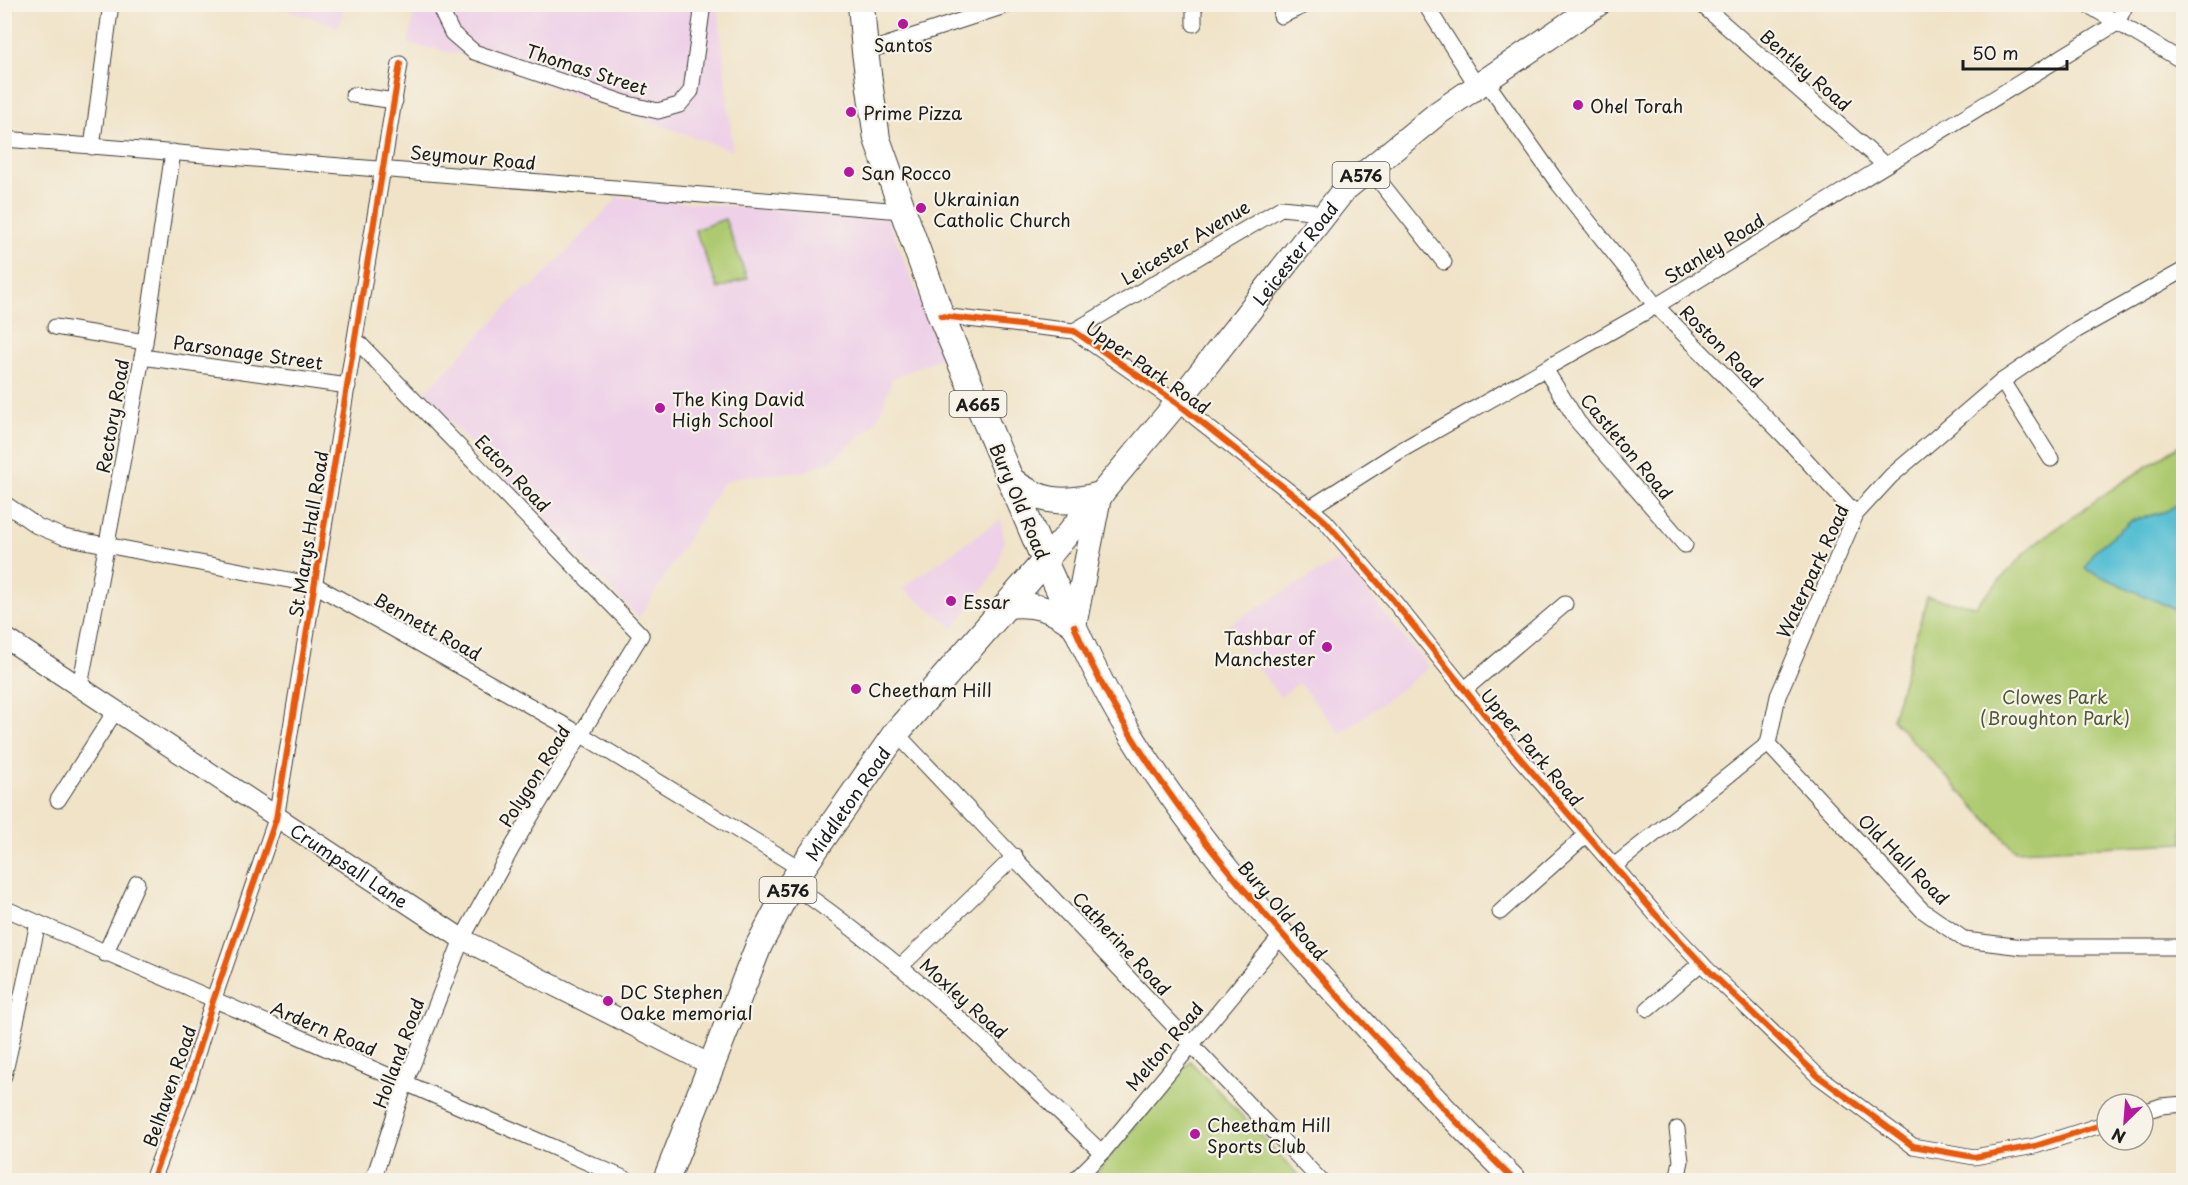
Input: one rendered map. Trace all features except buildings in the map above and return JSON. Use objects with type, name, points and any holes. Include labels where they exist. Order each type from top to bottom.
[{"type":"highway","name":"Bury Old Road","points":[[861,4],[877,139],[941,316],[1046,561]]},
{"type":"highway","points":[[1010,479],[1023,490],[1053,501],[1078,501],[1100,495]]},
{"type":"highway","name":"Middleton Road","points":[[666,1180],[759,945],[796,877],[896,733],[947,671],[1008,606],[1046,561]]},
{"type":"main road","name":"Leicester Road","points":[[1046,561],[1177,403],[1344,190],[1368,168],[1481,83],[1598,4]]},
{"type":"main road","points":[[1074,626],[1085,560],[1100,495]]},
{"type":"main road","name":"Bury Old Road","points":[[1046,561],[1074,626],[1130,734],[1180,809],[1282,935],[1460,1127],[1514,1180]]},
{"type":"main road","points":[[1008,606],[1039,606],[1061,615],[1074,626]]},
{"type":"street","points":[[4,10],[5,4]]},
{"type":"street","points":[[92,147],[111,4]]},
{"type":"street","name":"Thomas Street","points":[[438,4],[452,33],[474,52],[628,104],[658,111],[678,105],[691,91],[703,4]]},
{"type":"street","points":[[865,52],[1011,4]]},
{"type":"street","points":[[1194,24],[1194,9],[1197,4]]},
{"type":"street","points":[[1281,16],[1308,4]]},
{"type":"street","name":"Roston Road","points":[[1425,4],[1481,83],[1656,306],[1784,436],[1856,514]]},
{"type":"street","name":"Bentley Road","points":[[1701,4],[1885,165]]},
{"type":"street","points":[[2086,4],[2184,62]]},
{"type":"street","points":[[2117,23],[2126,4]]},
{"type":"street","name":"Stanley Road","points":[[1310,508],[1398,452],[1656,306],[2117,23]]},
{"type":"street","name":"St Marys Hall Road","points":[[213,1001],[276,819],[400,64]]},
{"type":"street","points":[[353,95],[394,101]]},
{"type":"street","name":"Seymour Road","points":[[4,139],[902,211]]},
{"type":"street","name":"Rectory Road","points":[[80,686],[144,350],[173,152]]},
{"type":"street","points":[[1368,168],[1444,262]]},
{"type":"street","name":"Leicester Avenue","points":[[1074,331],[1281,208],[1311,211],[1320,219]]},
{"type":"street","name":"Waterpark Road","points":[[1768,744],[1782,685],[1856,514],[1891,476],[2002,381],[2077,330],[2183,271]]},
{"type":"street","name":"Upper Park Road","points":[[941,316],[1074,331],[1177,403],[1310,508],[1392,599],[1464,690],[1586,835],[1701,963],[1818,1076],[1913,1146],[1974,1157],[2035,1146],[2095,1127]]},
{"type":"street","name":"Parsonage Street","points":[[55,327],[144,350],[348,386]]},
{"type":"street","name":"Eaton Road","points":[[356,340],[641,635]]},
{"type":"street","name":"Castleton Road","points":[[1545,369],[1578,422],[1685,545]]},
{"type":"street","points":[[2002,381],[2051,459]]},
{"type":"street","name":"Bennett Road","points":[[4,503],[37,526],[64,537],[315,585],[582,735],[796,877]]},
{"type":"street","points":[[1464,690],[1565,604]]},
{"type":"street","name":"Polygon Road","points":[[462,939],[513,846],[641,635]]},
{"type":"street","name":"Crumpsall Lane","points":[[4,637],[276,819],[462,939],[711,1065]]},
{"type":"street","points":[[58,800],[116,710]]},
{"type":"street","name":"Catherine Road","points":[[896,733],[1320,1180]]},
{"type":"street","points":[[1614,866],[1768,744]]},
{"type":"street","name":"Old Hall Road","points":[[1768,744],[1922,910],[1965,940],[2022,947],[2184,947]]},
{"type":"street","points":[[1500,912],[1586,835]]},
{"type":"street","points":[[900,967],[1015,856]]},
{"type":"street","name":"Moxley Road","points":[[796,877],[839,917],[900,967],[1102,1153]]},
{"type":"street","points":[[105,954],[136,883]]},
{"type":"street","name":"Ardern Road","points":[[4,908],[105,954],[628,1180]]},
{"type":"street","points":[[4,1076],[38,922]]},
{"type":"street","name":"Melton Road","points":[[1075,1180],[1102,1153],[1282,935]]},
{"type":"street","name":"Holland Road","points":[[373,1180],[405,1084],[462,939]]},
{"type":"street","points":[[1648,1009],[1701,963]]},
{"type":"street","name":"Belhaven Road","points":[[152,1180],[188,1084],[213,1001]]},
{"type":"street","points":[[2155,1108],[2184,1104]]},
{"type":"street","points":[[1677,1129],[1681,1161],[1677,1180]]},
{"type":"shaded area","points":[[273,5],[345,5],[339,27]]},
{"type":"shaded area","points":[[416,5],[718,5],[733,151],[459,54],[408,44]]},
{"type":"shaded area","name":"The King David High School","points":[[616,197],[888,219],[942,357],[892,379],[881,412],[873,425],[835,458],[807,471],[737,477],[722,484],[639,618],[423,394],[525,288],[530,289],[614,202]]},
{"type":"shaded area","points":[[1001,519],[1004,540],[998,565],[988,583],[954,628],[902,588]]},
{"type":"shaded area","name":"Tashbar of Manchester","points":[[1340,559],[1429,668],[1341,734],[1299,683],[1280,697],[1227,626]]},
{"type":"green space","points":[[725,219],[747,278],[718,289],[695,230]]},
{"type":"green space","name":"Clowes Park (Broughton Park)","points":[[2183,443],[2183,843],[2016,851],[1892,719],[1927,597],[1975,606],[2032,546],[2109,491]]},
{"type":"green space","name":"Cheetham Hill Sports Club","points":[[1190,1061],[1303,1180],[1090,1180]]},
{"type":"water","points":[[2183,500],[2183,613],[2085,569],[2093,552],[2131,521],[2167,511]]},
{"type":"cycle path","points":[[152,1180],[188,1084],[213,1001],[276,819],[400,64]]},
{"type":"cycle path","points":[[941,316],[1074,331],[1177,403],[1310,508],[1325,521],[1392,599],[1513,750],[1657,916],[1707,969],[1818,1076],[1913,1146],[1974,1157],[2035,1146],[2095,1127]]},
{"type":"cycle path","points":[[1074,626],[1099,679],[1128,731],[1194,828],[1308,964],[1514,1180]]},
{"type":"place","name":"Santos","points":[[903,24]]},
{"type":"place","name":"Ohel Torah","points":[[1578,105]]},
{"type":"place","name":"Prime Pizza","points":[[851,112]]},
{"type":"place","name":"San Rocco","points":[[849,172]]},
{"type":"place","name":"Ukrainian Catholic Church","points":[[921,208]]},
{"type":"place","name":"The King David High School","points":[[660,408]]},
{"type":"place","name":"Essar","points":[[951,601]]},
{"type":"place","name":"Tashbar of Manchester","points":[[1327,647]]},
{"type":"place","name":"Cheetham Hill","points":[[856,689]]},
{"type":"place","name":"DC Stephen Oake memorial","points":[[608,1001]]},
{"type":"place","name":"Cheetham Hill Sports Club","points":[[1195,1134]]}]
